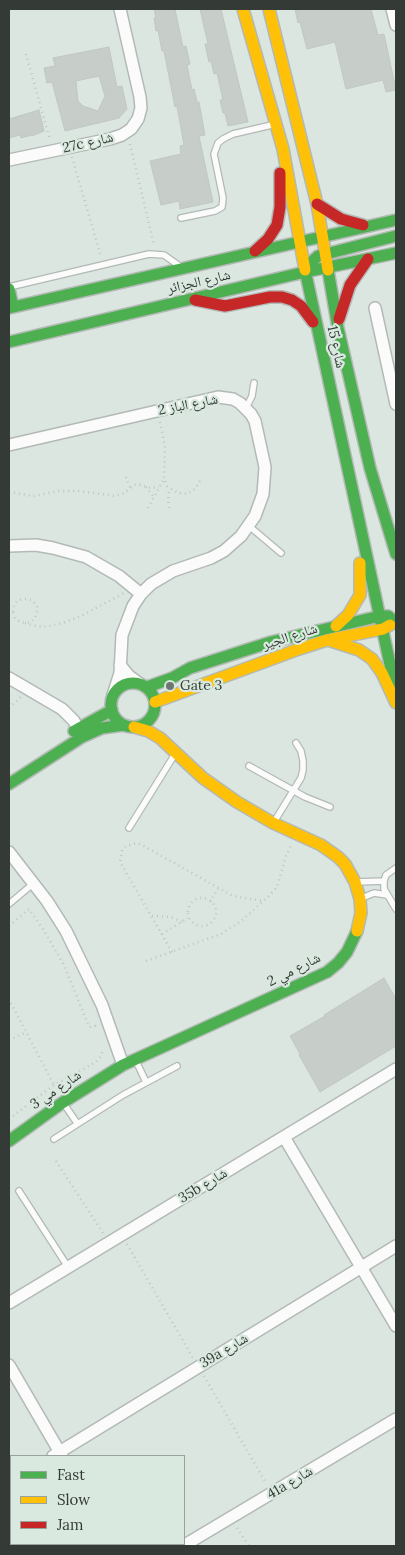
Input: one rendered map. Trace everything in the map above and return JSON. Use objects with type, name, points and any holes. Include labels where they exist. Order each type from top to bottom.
[{"type":"street","name":"27c شارع","points":[[9,160],[122,136],[138,119],[141,108],[140,97],[120,9]]},
{"type":"street","name":"شارع 15","points":[[243,9],[283,149],[305,272],[396,692]]},
{"type":"street","name":"شارع 15","points":[[269,9],[317,204],[338,328],[374,485],[396,554]]},
{"type":"street","points":[[392,9],[396,25]]},
{"type":"street","points":[[253,252],[273,232],[279,216],[280,166],[283,149]]},
{"type":"street","points":[[317,204],[341,219],[365,226]]},
{"type":"street","name":"شارع الجزائر","points":[[11,308],[396,220]]},
{"type":"street","points":[[305,272],[312,260],[325,253],[396,236]]},
{"type":"street","name":"شارع الجزائر","points":[[9,342],[305,272],[396,253]]},
{"type":"street","points":[[338,328],[342,306],[350,285],[368,259]]},
{"type":"street","points":[[9,288],[11,308]]},
{"type":"street","points":[[194,299],[225,306],[270,297],[282,297],[292,300],[301,306],[317,328]]},
{"type":"street","points":[[375,308],[396,404]]},
{"type":"street","name":"شارع الباز 2","points":[[9,445],[218,397],[233,399],[246,408]]},
{"type":"street","points":[[129,726],[116,719],[112,710],[112,700],[118,680],[122,635],[138,590],[173,571],[211,558],[224,551],[242,536],[257,511],[263,494],[265,468],[255,421],[246,408]]},
{"type":"street","points":[[334,627],[348,615],[360,595],[360,556],[363,544]]},
{"type":"street","points":[[9,546],[36,545],[70,552],[102,565],[138,590]]},
{"type":"street","points":[[380,616],[388,616],[396,620]]},
{"type":"street","name":"شارع الجير","points":[[143,685],[176,677],[190,668],[271,642],[380,616]]},
{"type":"street","name":"شارع الجير","points":[[154,708],[179,698],[193,688],[265,661],[327,640],[383,629],[396,620]]},
{"type":"street","points":[[327,640],[352,647],[372,659],[382,673],[396,703]]},
{"type":"street","points":[[120,665],[129,676],[143,685],[152,694],[160,738]]},
{"type":"street","points":[[190,668],[188,676],[193,688]]},
{"type":"street","points":[[9,678],[62,709],[74,721],[78,729]]},
{"type":"street","points":[[114,695],[125,684],[143,685]]},
{"type":"street","points":[[9,784],[82,737],[102,728],[129,726],[148,721],[154,708]]},
{"type":"street","points":[[9,772],[112,710]]},
{"type":"street","name":"شارع مي 2","points":[[123,1065],[327,972],[338,963],[354,940],[359,927],[361,913],[360,899],[355,882],[345,864],[338,857],[321,845],[273,823],[219,790],[175,754],[160,738],[148,731],[129,726]]},
{"type":"street","points":[[9,852],[57,916],[89,975],[102,1005],[123,1065]]},
{"type":"street","name":"شارع مي 3","points":[[9,1142],[62,1102],[123,1065]]},
{"type":"street","name":"35b شارع","points":[[9,1303],[396,1068]]},
{"type":"street","points":[[284,1137],[396,1326]]},
{"type":"street","name":"39a شارع","points":[[58,1455],[396,1246]]},
{"type":"street","points":[[9,1365],[58,1455]]},
{"type":"street","name":"41a شارع","points":[[185,1545],[396,1419]]},
{"type":"lane","points":[[181,218],[215,211],[222,207],[223,198],[214,154],[218,143],[222,139],[233,134],[276,124]]},
{"type":"lane","points":[[9,288],[156,254],[171,259],[183,268]]},
{"type":"lane","points":[[246,408],[252,396],[254,383]]},
{"type":"lane","points":[[249,526],[281,553]]},
{"type":"lane","points":[[273,823],[293,791],[303,770],[301,752],[296,743]]},
{"type":"lane","points":[[129,828],[175,754]]},
{"type":"lane","points":[[249,766],[313,802],[330,807]]},
{"type":"lane","points":[[396,868],[386,875],[384,881],[384,889],[396,909]]},
{"type":"lane","points":[[355,882],[384,881]]},
{"type":"lane","points":[[9,904],[34,883]]},
{"type":"lane","points":[[360,899],[374,893],[387,895]]},
{"type":"lane","points":[[135,1060],[146,1082]]},
{"type":"lane","points":[[54,1139],[146,1082],[177,1066]]},
{"type":"lane","points":[[62,1102],[77,1123]]},
{"type":"lane","points":[[19,1191],[68,1267]]},
{"type":"path","points":[[26,54],[53,151]]},
{"type":"path","points":[[127,132],[156,254]]},
{"type":"path","points":[[70,148],[103,266]]},
{"type":"path","points":[[148,508],[164,478],[165,446],[158,411]]},
{"type":"path","points":[[126,477],[130,487]]},
{"type":"path","points":[[164,478],[170,489],[178,493],[187,494],[195,489],[200,481]]},
{"type":"path","points":[[9,492],[33,496],[59,491],[79,491],[116,496],[138,484],[150,488],[159,487]]},
{"type":"path","points":[[146,487],[153,496]]},
{"type":"path","points":[[168,508],[170,489]]},
{"type":"path","points":[[25,623],[31,622],[35,618],[37,606],[28,599],[22,599],[17,601],[14,606],[15,618],[19,622],[44,627],[63,623],[81,616],[138,590]]},
{"type":"path","points":[[9,610],[13,612]]},
{"type":"path","points":[[146,960],[221,934],[240,922],[277,887],[286,856],[297,835]]},
{"type":"path","points":[[172,952],[120,862],[122,851],[131,844],[142,845],[239,898],[263,901]]},
{"type":"path","points":[[210,902],[219,887]]},
{"type":"path","points":[[202,898],[210,902],[215,913],[210,924],[198,926],[191,921],[188,908],[193,901],[202,898]]},
{"type":"path","points":[[9,926],[29,909],[64,966],[89,1027],[95,1026],[100,1030]]},
{"type":"path","points":[[152,916],[171,917],[182,922]]},
{"type":"path","points":[[162,934],[189,917]]},
{"type":"path","points":[[11,1003],[54,1086]]},
{"type":"path","points":[[9,1040],[27,1032]]},
{"type":"path","points":[[9,1119],[54,1086],[96,1062],[104,1050],[105,1043]]},
{"type":"path","points":[[56,1161],[109,1242]]},
{"type":"path","points":[[231,1518],[249,1546]]},
{"type":"building","points":[[154,9],[175,9],[183,47],[186,46],[190,64],[187,65],[192,90],[194,89],[197,102],[199,102],[205,135],[199,136],[213,202],[180,209],[179,201],[161,205],[150,161],[181,154],[180,146],[184,145],[164,51],[162,51],[158,30],[156,31]]},
{"type":"building","points":[[200,9],[221,9],[248,122],[228,126],[220,100],[223,100],[217,73],[214,74],[211,61],[209,62],[205,44],[208,44]]},
{"type":"building","points":[[295,9],[371,9],[378,35],[384,34],[396,90],[386,92],[383,80],[346,89],[335,42],[307,49]]},
{"type":"building","points":[[109,47],[117,87],[122,86],[127,109],[119,118],[65,131],[52,82],[47,83],[44,68],[55,66],[53,58]],"holes":[[[99,76],[105,96],[98,111],[83,106],[78,101],[76,81]]]},
{"type":"building","points":[[39,110],[44,131],[32,136],[21,138],[20,135],[9,138],[9,119]]},
{"type":"building","points":[[384,978],[396,999],[396,1046],[320,1092],[290,1036]]},
{"type":"traffic: fast","points":[[9,308],[396,220]]},
{"type":"traffic: fast","points":[[305,272],[308,265],[318,256],[396,236]]},
{"type":"traffic: fast","points":[[9,342],[305,272],[396,253]]},
{"type":"traffic: fast","points":[[305,270],[396,692]]},
{"type":"traffic: fast","points":[[328,270],[338,328],[370,468],[396,554]]},
{"type":"traffic: fast","points":[[9,289],[13,307]]},
{"type":"traffic: fast","points":[[147,687],[172,678],[190,668],[271,642],[380,616],[388,616],[396,623]]},
{"type":"traffic: fast","points":[[129,683],[137,683],[149,689],[155,705],[149,721],[137,727],[129,727],[117,721],[111,709],[111,701],[117,689],[129,683]]},
{"type":"traffic: fast","points":[[74,731],[112,710]]},
{"type":"traffic: fast","points":[[9,784],[82,737],[102,728],[124,725]]},
{"type":"traffic: fast","points":[[9,1141],[62,1103],[123,1065],[327,972],[347,952],[357,931]]},
{"type":"traffic: slow","points":[[243,9],[283,149],[305,270]]},
{"type":"traffic: slow","points":[[269,9],[317,204],[328,270]]},
{"type":"traffic: slow","points":[[336,626],[348,615],[360,595],[360,563]]},
{"type":"traffic: slow","points":[[155,702],[299,649],[327,640],[383,629],[390,625]]},
{"type":"traffic: slow","points":[[331,641],[359,650],[372,659],[382,673],[396,703]]},
{"type":"traffic: slow","points":[[134,727],[148,731],[160,738],[203,778],[237,802],[273,823],[321,845],[338,857],[345,864],[355,882],[360,899],[361,913],[357,931]]},
{"type":"traffic: jam","points":[[255,251],[268,239],[277,225],[280,207],[280,173]]},
{"type":"traffic: jam","points":[[317,204],[341,219],[363,225]]},
{"type":"traffic: jam","points":[[339,319],[350,285],[368,259]]},
{"type":"traffic: jam","points":[[195,300],[225,306],[270,297],[282,297],[292,300],[301,306],[313,322]]},
{"type":"place","name":"Gate 3","points":[[170,686]]}]
